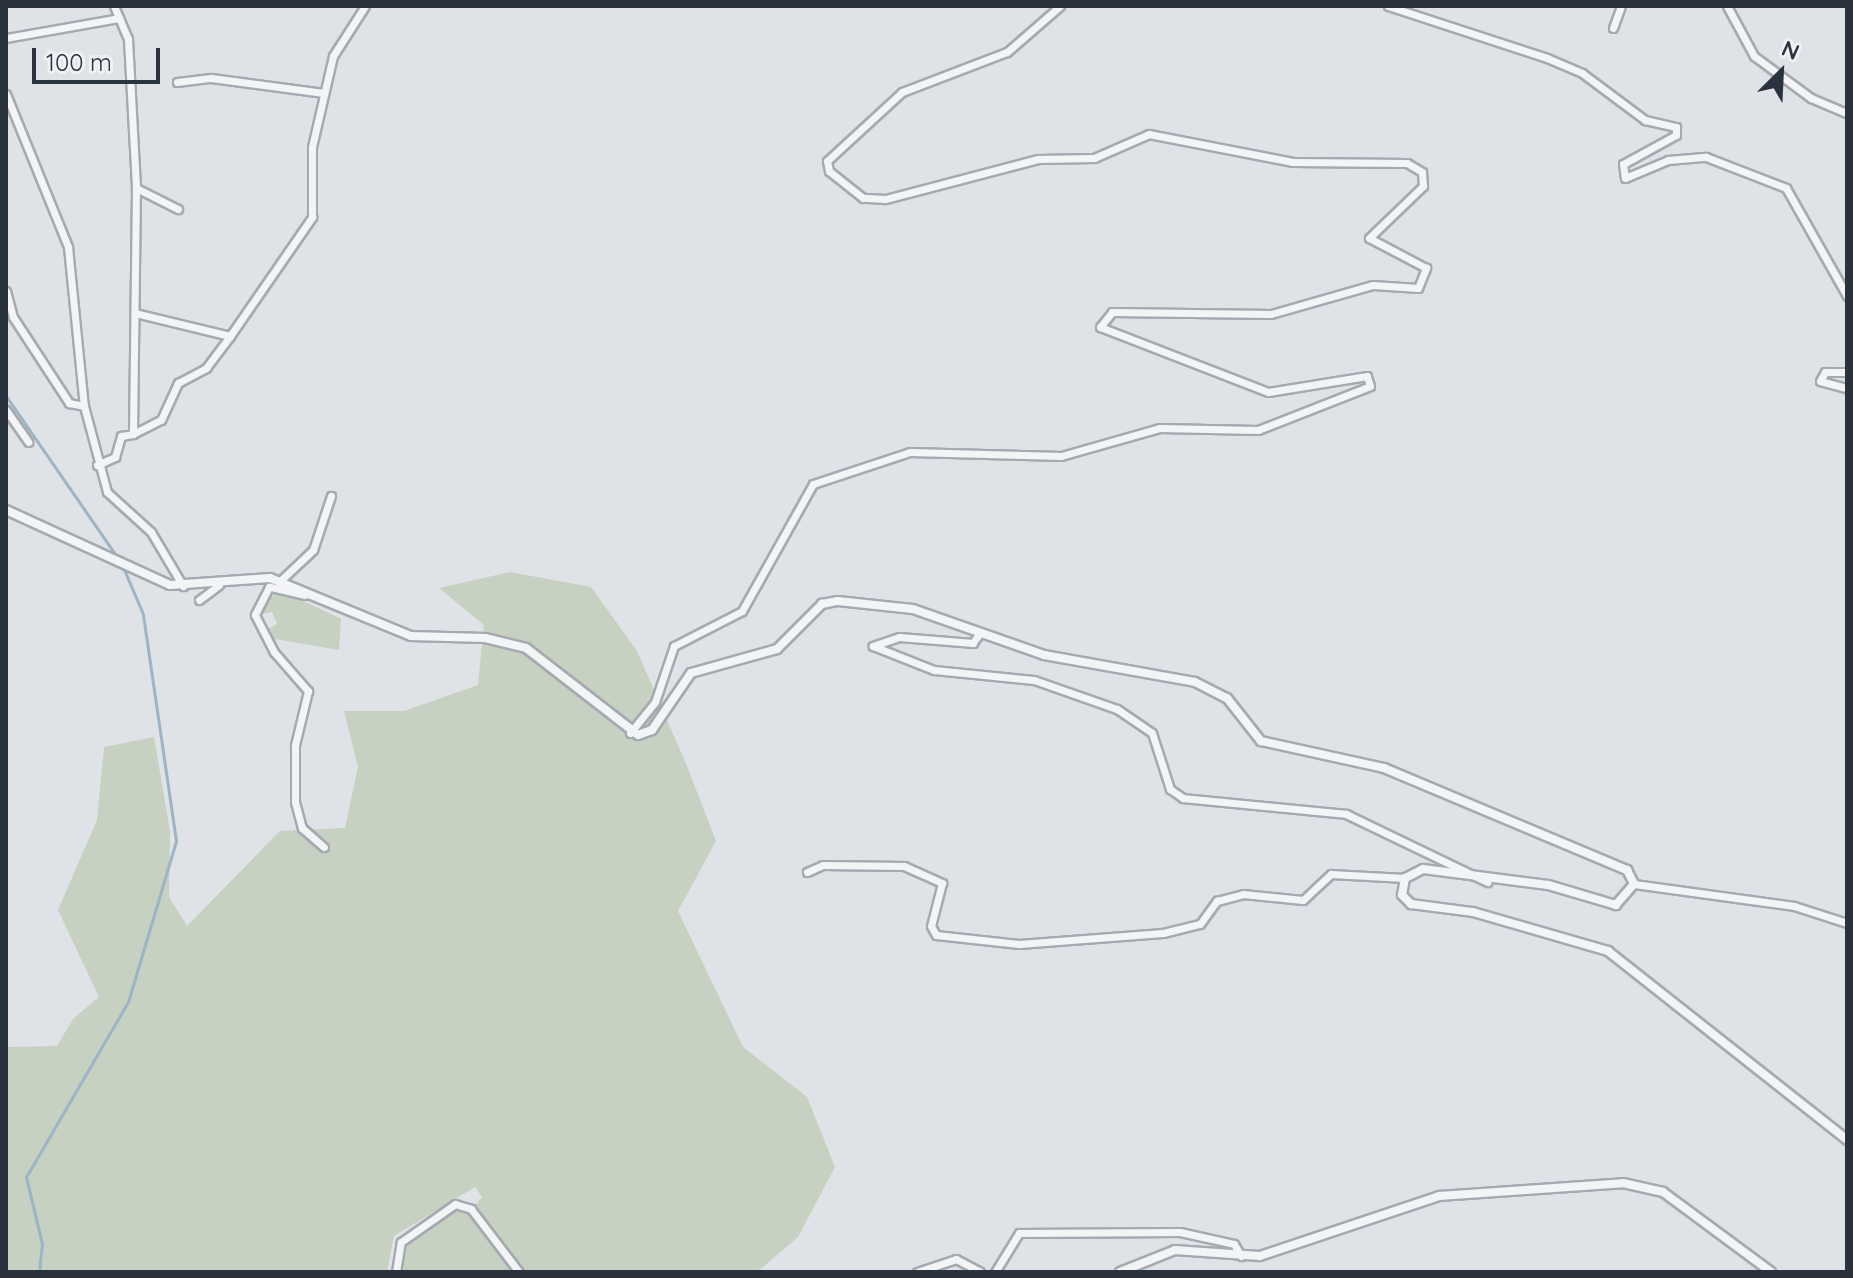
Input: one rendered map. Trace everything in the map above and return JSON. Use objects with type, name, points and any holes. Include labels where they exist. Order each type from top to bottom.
[{"type":"street","points":[[114,6],[128,39],[136,188],[139,314],[133,434]]},
{"type":"street","points":[[630,733],[655,702],[674,646],[742,611],[813,484],[910,452],[1061,456],[1160,428],[1258,430],[1370,386],[1367,376],[1268,392],[1100,327],[1112,312],[1271,314],[1373,285],[1425,284],[1426,268],[1369,238],[1423,186],[1422,172],[1407,163],[1293,162],[1149,134],[1094,158],[1038,159],[885,199],[863,198],[829,171],[827,161],[902,92],[1007,52],[1060,6]]},
{"type":"street","points":[[1388,6],[1547,58],[1592,80],[1645,120],[1676,127],[1676,135],[1623,164],[1625,178],[1668,160],[1706,157],[1786,188],[1847,296]]},
{"type":"street","points":[[1613,28],[1621,6]]},
{"type":"street","points":[[1727,6],[1754,56],[1811,98],[1847,113]]},
{"type":"street","points":[[97,465],[115,457],[121,436],[133,434],[161,420],[178,383],[206,368],[312,217],[312,147],[333,56],[366,7]]},
{"type":"street","points":[[6,38],[119,18]]},
{"type":"street","points":[[177,82],[211,78],[324,93]]},
{"type":"street","points":[[6,94],[68,247],[84,406],[97,465],[107,492],[151,532],[183,586]]},
{"type":"street","points":[[136,188],[178,209]]},
{"type":"street","points":[[6,291],[13,317],[69,403],[84,406]]},
{"type":"street","points":[[139,314],[230,336]]},
{"type":"street","points":[[1847,372],[1825,372],[1820,381],[1847,388]]},
{"type":"street","points":[[6,410],[28,442]]},
{"type":"street","points":[[281,580],[313,550],[331,496]]},
{"type":"street","points":[[6,510],[160,583],[183,586],[281,580],[305,595]]},
{"type":"street","points":[[199,600],[219,585]]},
{"type":"street","points":[[324,847],[302,828],[295,802],[295,745],[308,691],[274,652],[255,615],[269,587],[305,595],[411,636],[485,638],[526,648],[596,697],[630,733]]},
{"type":"street","points":[[630,733],[652,730],[691,673],[777,649],[822,604],[913,609],[1044,655],[1211,688],[1261,741],[1411,778],[1620,865],[1634,884],[1794,906],[1847,923]]},
{"type":"street","points":[[979,634],[973,643],[899,637],[873,646],[934,670],[1034,680],[1117,709],[1152,733],[1170,789],[1183,798],[1346,814],[1487,882]]},
{"type":"street","points":[[807,872],[823,865],[904,866],[942,883],[931,926],[936,935],[1019,944],[1163,933],[1200,924],[1217,901],[1243,894],[1303,900],[1331,874],[1405,878],[1423,869],[1487,882],[1548,885],[1616,905],[1634,884]]},
{"type":"street","points":[[1405,878],[1402,895],[1411,904],[1473,912],[1608,951],[1847,1140]]},
{"type":"street","points":[[1120,1272],[1175,1250],[1241,1256],[1283,1250],[1439,1196],[1623,1183],[1663,1192],[1771,1272]]},
{"type":"street","points":[[396,1272],[401,1242],[455,1204],[471,1209],[519,1272]]},
{"type":"street","points":[[995,1272],[1019,1233],[1180,1232],[1234,1244],[1241,1256]]},
{"type":"street","points":[[917,1272],[956,1259],[980,1272]]},
{"type":"green space","points":[[510,572],[591,587],[637,651],[687,766],[716,841],[678,911],[743,1047],[807,1097],[835,1167],[798,1237],[757,1272],[399,1272],[402,1247],[455,1208],[475,1206],[482,1197],[475,1187],[394,1236],[387,1272],[6,1272],[6,1047],[57,1046],[73,1019],[99,997],[58,910],[97,820],[104,747],[154,737],[170,831],[169,897],[187,926],[280,831],[345,828],[358,767],[344,711],[404,711],[478,685],[484,625],[439,588]]},
{"type":"green space","points":[[278,589],[341,619],[339,650],[269,638],[267,630],[277,624],[272,612],[259,614]]},
{"type":"waterway","points":[[6,396],[117,557]]},
{"type":"waterway","points":[[39,1272],[42,1244],[26,1177],[128,1002],[176,841],[143,614],[123,567]]}]
